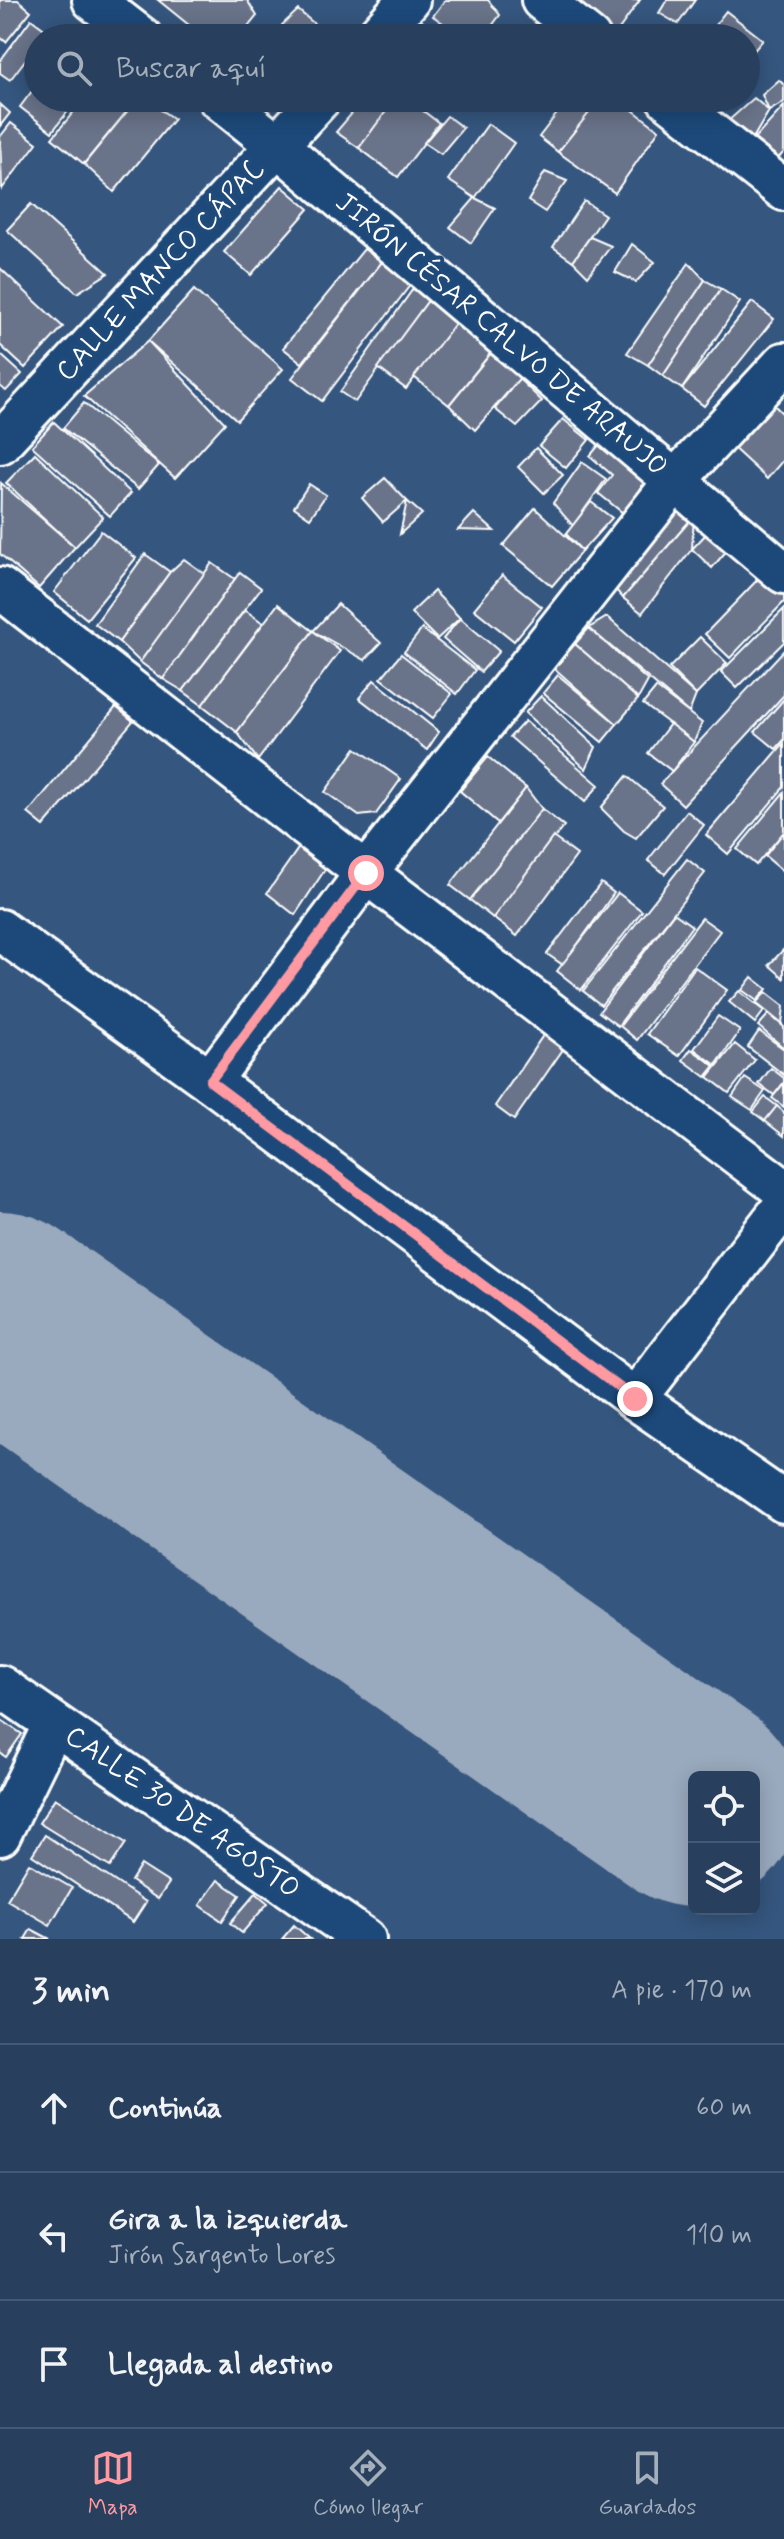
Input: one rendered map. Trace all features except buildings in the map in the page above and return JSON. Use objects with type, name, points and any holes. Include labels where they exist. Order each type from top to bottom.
[{"type":"street","points":[[93,0],[124,24]]},
{"type":"street","points":[[388,24],[409,0]]},
{"type":"street","points":[[542,0],[572,24]]},
{"type":"street","name":"JIRÓN CÉSAR CALVO DE ARAUJO","points":[[236,112],[784,573]]},
{"type":"street","name":"CALLE MANCO CÁPAC","points":[[0,443],[308,112]]},
{"type":"street","points":[[685,112],[784,190]]},
{"type":"street","points":[[210,1081],[366,873],[674,482],[784,363]]},
{"type":"street","points":[[0,588],[366,873],[784,1190]]},
{"type":"street","points":[[0,930],[210,1081],[635,1399],[784,1502]]},
{"type":"street","points":[[635,1399],[784,1206]]},
{"type":"street","name":"CALLE 30 DE AGOSTO","points":[[0,1686],[365,1939]]},
{"type":"street","points":[[0,1835],[54,1724]]},
{"type":"runway","points":[[0,1316],[688,1798]]},
{"type":"route","points":[[366,873],[210,1081],[635,1399]]}]
